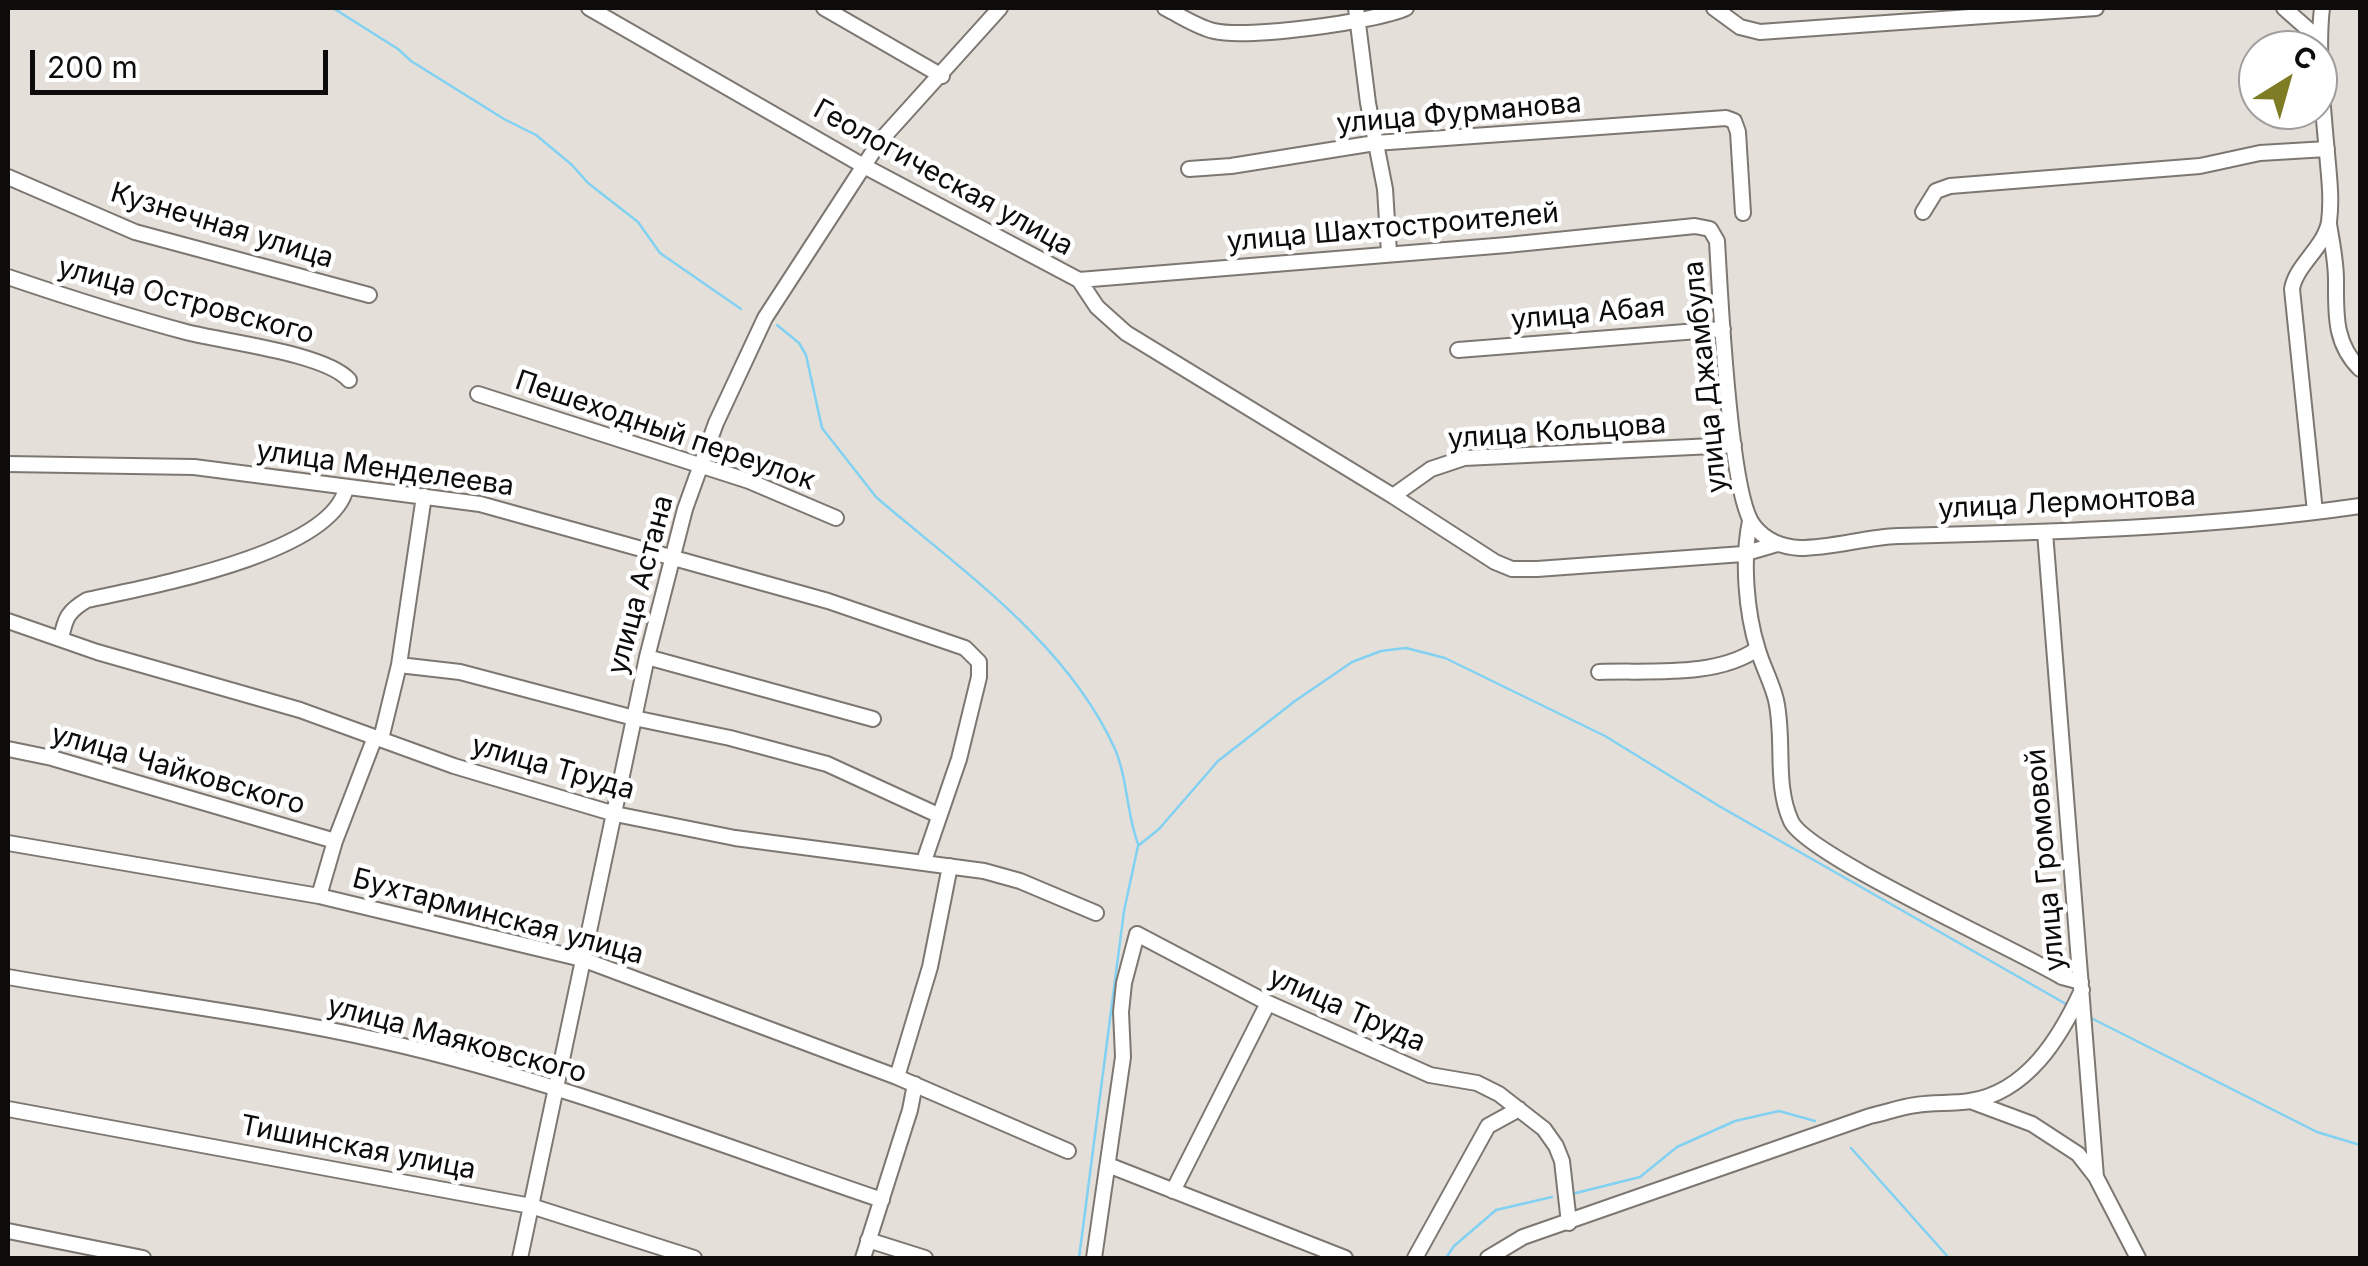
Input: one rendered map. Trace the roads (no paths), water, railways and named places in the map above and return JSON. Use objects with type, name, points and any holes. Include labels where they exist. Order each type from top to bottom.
[{"type":"street","name":"Геологическая улица","points":[[588,8],[666,49],[862,165],[1080,280],[1097,307],[1126,333],[1512,569]]},
{"type":"street","points":[[824,8],[942,76]]},
{"type":"street","name":"улица Астана","points":[[520,1258],[670,557],[716,424],[765,318],[862,165],[901,115],[942,76],[1000,8]]},
{"type":"street","points":[[1165,8],[1201,27],[1226,33],[1358,14],[1386,16],[1406,8]]},
{"type":"street","points":[[1714,8],[1750,31],[2096,8]]},
{"type":"street","points":[[1846,8],[1847,27]]},
{"type":"street","points":[[2284,8],[2309,30]]},
{"type":"street","points":[[1358,14],[1384,189],[1389,254]]},
{"type":"street","name":"улица Фурманова","points":[[1189,169],[1375,144],[1702,118],[1734,121],[1743,213]]},
{"type":"street","points":[[2315,512],[2292,289],[2328,224],[2331,184],[2326,130]]},
{"type":"street","points":[[1923,212],[1936,191],[1950,186],[2184,168],[2221,164],[2260,153],[2327,149]]},
{"type":"street","name":"Кузнечная улица","points":[[8,177],[135,232],[369,295]]},
{"type":"street","points":[[2328,224],[2335,264],[2334,313],[2339,336],[2360,370]]},
{"type":"street","name":"улица Шахтостроителей","points":[[1080,280],[1507,245],[1635,230],[1695,226],[1710,229]]},
{"type":"street","name":"улица Джамбула","points":[[1710,229],[1717,241],[1734,445],[1743,500],[1754,526],[1744,554],[1757,648]]},
{"type":"street","name":"улица Островского","points":[[8,278],[192,333],[312,360],[340,370],[348,380]]},
{"type":"street","name":"улица Абая","points":[[1458,350],[1722,328]]},
{"type":"street","name":"Пешеходный переулок","points":[[478,394],[749,481],[836,518]]},
{"type":"street","name":"улица Кольцова","points":[[1393,496],[1431,468],[1464,458],[1734,445]]},
{"type":"street","name":"улица Менделеева","points":[[8,464],[194,466],[424,496],[518,513],[828,601],[964,648],[979,662],[978,678],[959,760],[938,816]]},
{"type":"street","points":[[61,640],[65,618],[71,609],[87,600],[226,568],[313,530],[336,512],[346,488]]},
{"type":"street","points":[[319,896],[334,841],[378,738],[399,665],[424,496]]},
{"type":"street","name":"улица Лермонтова","points":[[1512,569],[1744,554],[1777,544],[1800,548],[1890,536],[2045,532],[2360,506]]},
{"type":"street","points":[[1754,526],[1777,544]]},
{"type":"street","name":"улица Громовой","points":[[1488,1258],[1524,1237],[1870,1116],[1916,1105],[1970,1102],[1996,1094],[2027,1072],[2058,1036],[2081,986],[2045,532]]},
{"type":"street","name":"улица Труда","points":[[8,621],[231,688],[538,794],[736,838],[950,866],[1020,881],[1096,913]]},
{"type":"street","points":[[1599,672],[1734,662],[1757,648],[1777,704],[1783,798],[1792,825],[1808,842],[2081,986],[2096,1177]]},
{"type":"street","points":[[647,657],[873,719]]},
{"type":"street","points":[[399,665],[460,672],[827,764],[938,816],[924,861]]},
{"type":"street","name":"улица Чайковского","points":[[8,749],[52,758],[334,841]]},
{"type":"street","name":"Бухтарминская улица","points":[[8,842],[319,896],[582,959],[915,1084],[1068,1151]]},
{"type":"street","points":[[897,1077],[930,967],[950,866]]},
{"type":"street","name":"улица Труда","points":[[1108,1165],[1123,1057],[1124,982],[1136,934],[1268,1004],[1430,1074],[1477,1084],[1519,1109],[1544,1129],[1556,1146],[1562,1161],[1570,1222]]},
{"type":"street","name":"улица Маяковского","points":[[8,977],[386,1042],[554,1088],[882,1200]]},
{"type":"street","points":[[1173,1191],[1268,1004]]},
{"type":"street","points":[[862,1258],[915,1084]]},
{"type":"street","points":[[1970,1102],[2004,1112],[2078,1154],[2096,1177],[2138,1258]]},
{"type":"street","points":[[1415,1258],[1488,1126],[1519,1109]]},
{"type":"street","name":"Тишинская улица","points":[[8,1110],[531,1206],[694,1258]]},
{"type":"street","points":[[1094,1258],[1108,1165],[1345,1258]]},
{"type":"street","points":[[8,1230],[143,1258]]},
{"type":"street","points":[[868,1240],[925,1258]]},
{"type":"waterway","points":[[333,8],[411,61],[536,135],[638,222],[660,253],[741,309]]},
{"type":"waterway","points":[[777,325],[799,343],[806,355],[822,428],[876,497],[1009,610],[1069,674],[1119,759],[1138,844]]},
{"type":"waterway","points":[[1079,1258],[1124,911],[1138,846],[1159,829],[1218,761],[1352,662],[1381,651],[1406,648],[1445,658],[1605,736],[1719,806],[2066,1004]]},
{"type":"waterway","points":[[2091,1018],[2317,1132],[2360,1145]]},
{"type":"waterway","points":[[1572,1194],[1640,1177],[1677,1147],[1735,1121],[1779,1111],[1815,1121]]},
{"type":"waterway","points":[[1851,1148],[1949,1258]]},
{"type":"waterway","points":[[1446,1258],[1454,1246],[1496,1210],[1552,1197]]}]
